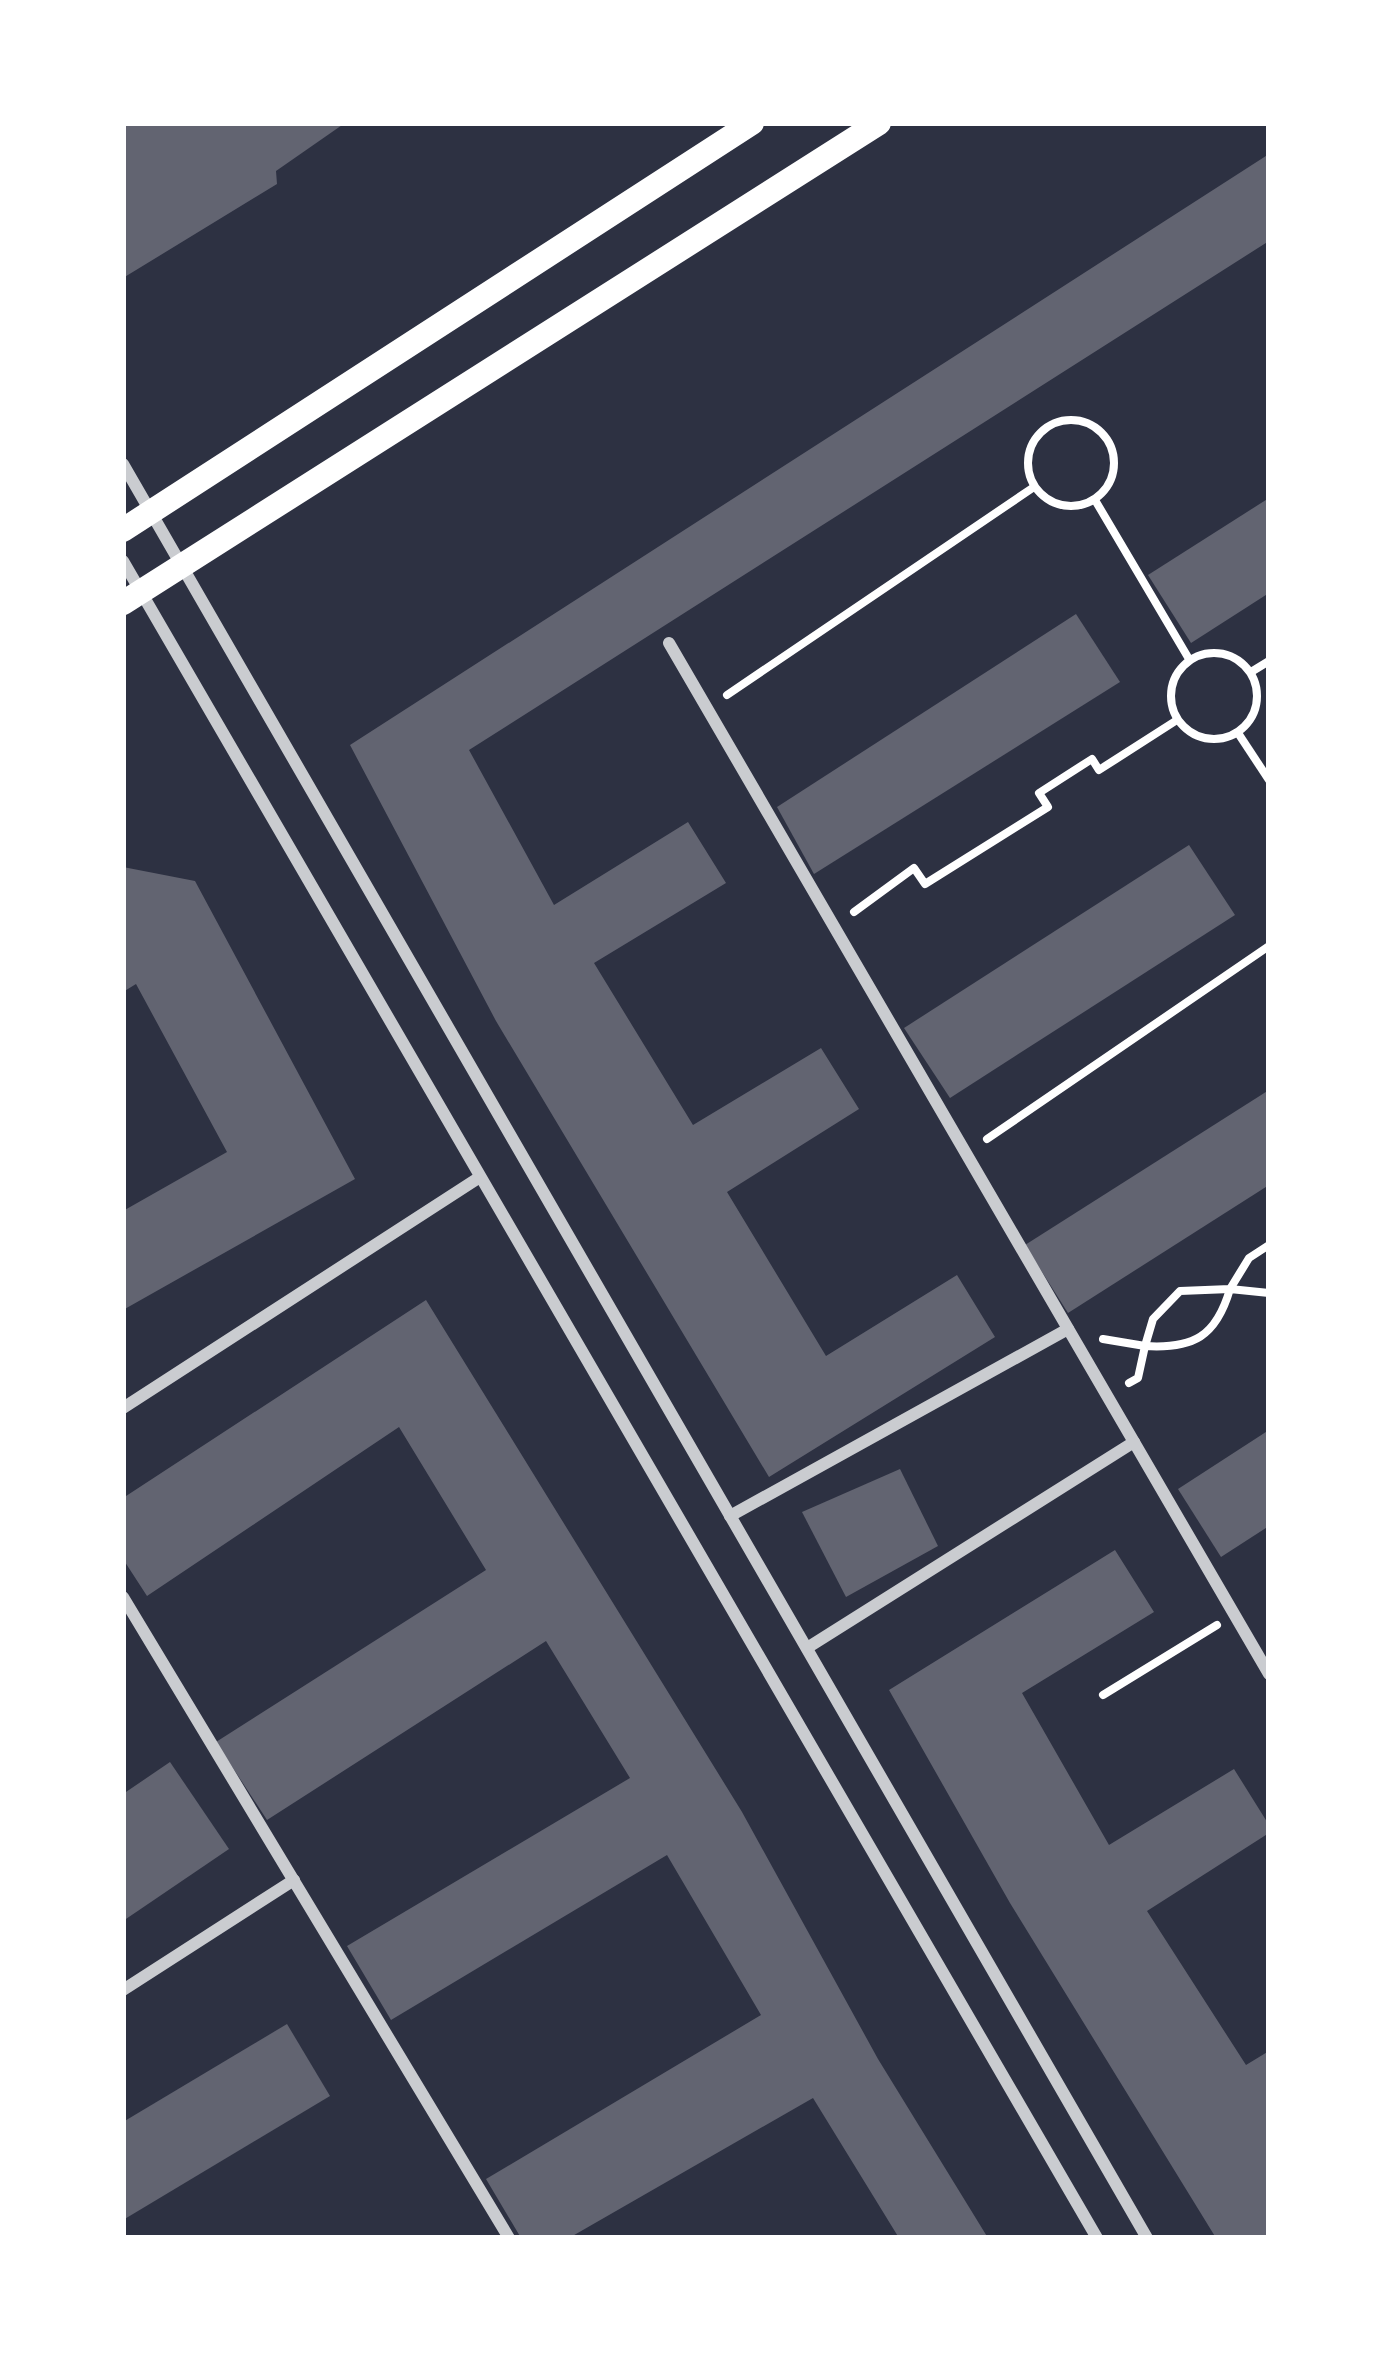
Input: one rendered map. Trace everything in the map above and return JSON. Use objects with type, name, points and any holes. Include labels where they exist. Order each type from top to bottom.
[{"type":"main road","points":[[123,530],[752,123]]},
{"type":"main road","points":[[132,597],[879,123]]},
{"type":"street","points":[[123,464],[1147,2238]]},
{"type":"street","points":[[123,561],[132,597],[480,1177],[1096,2238]]},
{"type":"street","points":[[669,644],[1269,1674]]},
{"type":"street","points":[[123,1408],[480,1177]]},
{"type":"street","points":[[730,1516],[1068,1329]]},
{"type":"street","points":[[807,1648],[1134,1442]]},
{"type":"street","points":[[123,1597],[509,2238]]},
{"type":"street","points":[[123,1990],[294,1880]]},
{"type":"path","points":[[1068,419],[1090,423],[1108,439],[1115,460],[1110,483],[1095,500],[1073,507],[1051,503],[1034,488],[1026,466],[1031,443],[1046,426],[1068,419]]},
{"type":"path","points":[[706,709],[1034,488]]},
{"type":"path","points":[[1095,500],[1189,660]]},
{"type":"path","points":[[1211,652],[1234,657],[1251,672],[1258,693],[1253,716],[1238,733],[1216,741],[1194,736],[1177,720],[1170,699],[1174,676],[1189,660],[1211,652]]},
{"type":"path","points":[[1251,672],[1269,661]]},
{"type":"path","points":[[834,927],[914,868],[925,884],[1048,807],[1039,793],[1092,759],[1099,770],[1177,720]]},
{"type":"path","points":[[1238,733],[1269,779]]},
{"type":"path","points":[[965,1153],[1269,946]]},
{"type":"path","points":[[1099,1342],[1105,1338],[1182,1348],[1221,1320],[1230,1289],[1249,1258],[1269,1245]]},
{"type":"path","points":[[1127,1384],[1138,1378],[1153,1318],[1180,1291],[1269,1293]]},
{"type":"path","points":[[1103,1695],[1234,1614]]},
{"type":"building","points":[[123,123],[345,123],[276,171],[277,184],[123,278]]},
{"type":"building","points":[[1269,154],[1269,241],[469,750],[554,905],[688,822],[726,883],[594,963],[693,1125],[821,1048],[859,1109],[727,1192],[826,1356],[957,1275],[995,1337],[769,1477],[496,1021],[350,745]]},
{"type":"building","points":[[1269,498],[1269,593],[1191,643],[1148,575]]},
{"type":"building","points":[[1076,614],[1120,682],[814,874],[777,807]]},
{"type":"building","points":[[1189,845],[1235,915],[950,1098],[904,1028]]},
{"type":"building","points":[[123,867],[195,881],[355,1179],[123,1310],[123,1211],[227,1152],[136,984],[123,992]]},
{"type":"building","points":[[1269,1090],[1269,1185],[1068,1313],[1025,1245]]},
{"type":"building","points":[[426,1300],[742,1812],[878,2059],[988,2238],[899,2238],[813,2098],[569,2238],[521,2238],[486,2179],[761,2015],[667,1855],[391,2020],[347,1946],[630,1778],[546,1641],[267,1820],[216,1742],[486,1570],[399,1427],[147,1596],[123,1559],[123,1498]]},
{"type":"building","points":[[1269,1430],[1269,1526],[1221,1557],[1178,1489]]},
{"type":"building","points":[[900,1469],[938,1546],[846,1597],[802,1512]]},
{"type":"building","points":[[1115,1550],[1154,1612],[1022,1693],[1109,1845],[1234,1769],[1269,1825],[1269,1833],[1147,1911],[1246,2065],[1269,2051],[1269,2238],[1216,2238],[1010,1903],[889,1690]]},
{"type":"building","points":[[170,1762],[229,1849],[123,1921],[123,1794]]},
{"type":"building","points":[[287,2024],[330,2096],[123,2220],[123,2122]]}]
